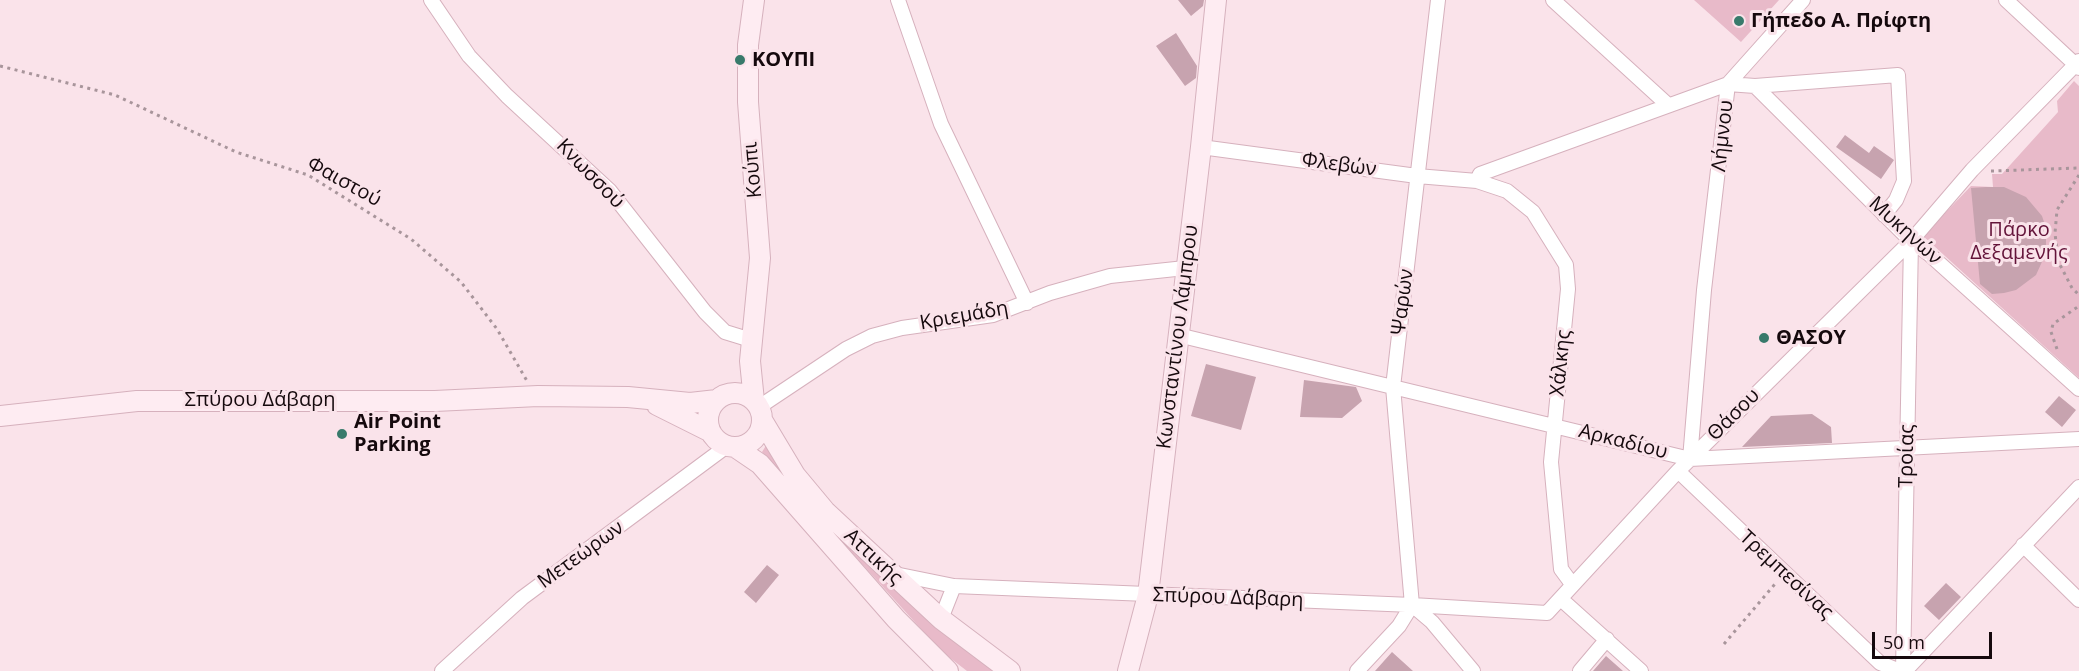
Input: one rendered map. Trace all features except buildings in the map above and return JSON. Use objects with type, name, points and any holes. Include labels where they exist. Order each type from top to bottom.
[{"type":"street","name":"Κνωσσού","points":[[432,0],[469,56],[507,96],[610,191],[705,312],[725,332],[752,340]]},
{"type":"street","name":"Κούπι","points":[[752,340],[760,258],[747,102],[748,45],[754,0]]},
{"type":"street","points":[[898,0],[941,124],[1027,303]]},
{"type":"street","name":"Κωνσταντίνου Λάμπρου","points":[[1128,671],[1148,595],[1216,0]]},
{"type":"street","name":"Ψαρών","points":[[1412,605],[1393,387],[1438,0]]},
{"type":"street","points":[[1553,0],[1668,105]]},
{"type":"street","points":[[1728,84],[1803,0]]},
{"type":"street","points":[[2006,0],[2078,65]]},
{"type":"street","name":"Θάσου","points":[[1562,600],[1572,584],[1678,471],[1911,241],[1972,170],[2078,65]]},
{"type":"street","name":"Λήμνου","points":[[1755,86],[1898,75],[1904,181],[1896,200],[1884,215]]},
{"type":"street","points":[[1728,84],[1755,86]]},
{"type":"street","name":"Λήμνου","points":[[1477,181],[1480,174],[1728,84],[1704,290],[1690,459]]},
{"type":"street","name":"Μυκηνών","points":[[1755,86],[1911,241],[1929,254],[2079,389]]},
{"type":"street","name":"Φλεβών","points":[[1201,147],[1417,176],[1477,181]]},
{"type":"street","name":"Χάλκης","points":[[1477,181],[1507,191],[1533,212],[1566,265],[1568,289],[1551,462],[1562,569],[1572,584]]},
{"type":"street","name":"Τροίας","points":[[1903,671],[1911,241]]},
{"type":"street","name":"Κριεμάδη","points":[[758,410],[846,349],[872,336],[902,328],[993,315],[1050,293],[1110,276],[1185,268]]},
{"type":"street","name":"Αρκαδίου","points":[[1178,335],[1690,459],[1907,446],[2079,439]]},
{"type":"street","points":[[752,340],[749,377],[758,410],[754,440],[731,447],[717,441],[711,432],[708,415],[739,374],[752,340]]},
{"type":"street","points":[[720,398],[740,394],[758,410]]},
{"type":"street","name":"Σπύρου Δάβαρη","points":[[0,416],[137,401],[435,401],[538,396],[628,397],[690,403],[720,398]]},
{"type":"street","name":"Σπύρου Δάβαρη","points":[[628,397],[654,404],[711,432]]},
{"type":"street","name":"Αττικής","points":[[758,410],[795,475],[810,493],[887,572],[941,619],[1010,671]]},
{"type":"street","name":"Αττικής","points":[[731,447],[760,464],[896,619],[948,671]]},
{"type":"street","name":"Μετεώρων","points":[[442,671],[522,598],[731,447]]},
{"type":"street","name":"Τρεμπεσίνας","points":[[1678,471],[1880,663],[1903,671]]},
{"type":"street","points":[[1903,671],[2079,488]]},
{"type":"street","points":[[2023,545],[2079,600]]},
{"type":"street","name":"Σπύρου Δάβαρη","points":[[887,572],[954,586],[1412,605]]},
{"type":"street","points":[[941,619],[954,586]]},
{"type":"street","points":[[1412,605],[1547,613],[1562,600],[1641,671]]},
{"type":"street","points":[[1357,671],[1399,626],[1412,605]]},
{"type":"street","points":[[1412,605],[1432,622],[1473,671]]},
{"type":"street","points":[[1580,671],[1607,639]]},
{"type":"path","name":"Φαιστού","points":[[0,66],[115,95],[236,152],[308,175],[363,208],[411,239],[461,282],[497,329],[538,396]]},
{"type":"path","points":[[1972,170],[2079,168]]},
{"type":"path","points":[[2079,175],[2057,210],[2055,225],[2058,261],[2079,295]]},
{"type":"path","points":[[2058,351],[2051,332],[2053,324],[2079,306]]},
{"type":"path","points":[[1724,644],[1784,574]]},
{"type":"green space","name":"Γήπεδο Α. Πρίφτη","points":[[1694,0],[1779,0],[1741,42]]},
{"type":"green space","name":"Πάρκο Δεξαμενής","points":[[2074,81],[2079,86],[2079,378],[1923,236],[1971,186],[1993,187],[1992,174],[2002,174],[2058,112],[2057,101]]},
{"type":"green space","points":[[767,444],[1002,671],[967,671],[941,651],[762,452]]},
{"type":"place","name":"Γήπεδο Α. Πρίφτη","points":[[1739,21]]},
{"type":"place","name":"ΚΟΥΠΙ","points":[[740,60]]},
{"type":"place","name":"ΘΑΣΟΥ","points":[[1764,338]]},
{"type":"place","name":"Air Point Parking","points":[[342,434]]}]
